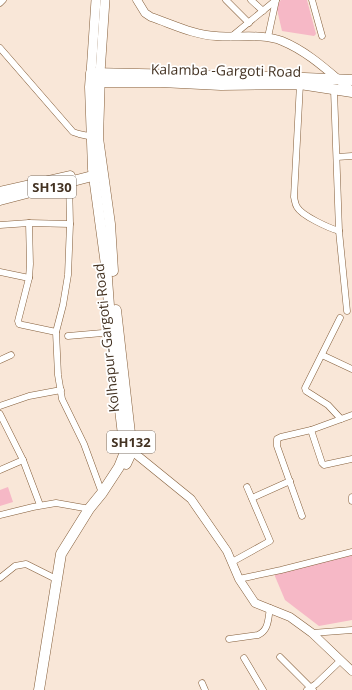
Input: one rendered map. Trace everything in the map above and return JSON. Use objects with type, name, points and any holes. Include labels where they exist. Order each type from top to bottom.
[{"type":"main road","points":[[96,0],[94,138],[98,172]]},
{"type":"main road","points":[[95,77],[105,0]]},
{"type":"main road","points":[[95,77],[281,77],[352,80]]},
{"type":"main road","name":"Kalamba -Gargoti Road","points":[[95,77],[221,85],[300,84],[334,90],[352,91]]},
{"type":"main road","name":"SH130","points":[[0,192],[98,172]]},
{"type":"main road","name":"Kolhapur-Gargoti Road","points":[[98,172],[110,224],[115,332],[132,451]]},
{"type":"main road","name":"SH130","points":[[0,200],[69,179]]},
{"type":"main road","points":[[92,509],[124,456],[115,332]]},
{"type":"main road","name":"SH132","points":[[45,690],[59,580],[65,560],[92,509],[112,491],[132,451]]},
{"type":"main road","points":[[39,690],[59,580]]},
{"type":"street","points":[[0,3],[3,0]]},
{"type":"street","points":[[226,0],[249,23]]},
{"type":"street","points":[[251,0],[263,11]]},
{"type":"street","points":[[231,37],[276,0]]},
{"type":"street","points":[[268,37],[276,0]]},
{"type":"street","points":[[312,0],[322,36]]},
{"type":"street","points":[[141,1],[145,13],[151,17],[202,34],[231,37],[268,37],[283,42],[311,57],[352,91]]},
{"type":"street","points":[[0,48],[73,132],[94,138]]},
{"type":"street","points":[[300,84],[294,197],[296,206],[300,211],[323,225],[339,231]]},
{"type":"street","points":[[334,90],[339,231],[347,311]]},
{"type":"street","points":[[337,157],[352,156]]},
{"type":"street","points":[[69,179],[70,224],[68,275],[63,305],[56,332],[58,375],[62,399],[84,444],[102,493]]},
{"type":"street","points":[[0,226],[29,223],[70,224]]},
{"type":"street","points":[[29,223],[29,278],[18,321],[19,324],[56,332]]},
{"type":"street","points":[[0,272],[29,278]]},
{"type":"street","points":[[340,318],[305,388],[306,391],[328,405],[342,419]]},
{"type":"street","points":[[68,336],[115,332]]},
{"type":"street","points":[[0,360],[10,355]]},
{"type":"street","points":[[322,355],[352,369]]},
{"type":"street","points":[[0,406],[29,396],[60,390]]},
{"type":"street","points":[[0,414],[23,460],[40,505]]},
{"type":"street","points":[[302,516],[277,446],[278,439],[311,430],[352,415]]},
{"type":"street","points":[[311,430],[324,465],[328,466],[352,459]]},
{"type":"street","points":[[124,444],[191,500],[227,551],[239,579],[255,603],[290,617],[312,633],[352,670]]},
{"type":"street","points":[[0,470],[23,460]]},
{"type":"street","points":[[252,498],[290,481]]},
{"type":"street","points":[[232,562],[270,541],[247,487]]},
{"type":"street","points":[[0,515],[40,505],[61,503],[92,509]]},
{"type":"street","points":[[239,579],[352,552]]},
{"type":"street","points":[[0,578],[15,566],[26,564],[59,580]]},
{"type":"street","points":[[229,639],[258,635],[266,630],[270,608]]},
{"type":"street","points":[[312,633],[352,630]]},
{"type":"street","points":[[280,657],[311,689],[341,660]]},
{"type":"street","points":[[244,658],[263,690]]},
{"type":"street","points":[[202,683],[205,690]]},
{"type":"shaded area","points":[[281,0],[307,0],[316,34],[314,36],[282,31],[276,5]]},
{"type":"shaded area","points":[[8,487],[13,502],[0,506],[0,490]]},
{"type":"shaded area","points":[[352,554],[352,620],[319,626],[285,600],[274,574]]}]
